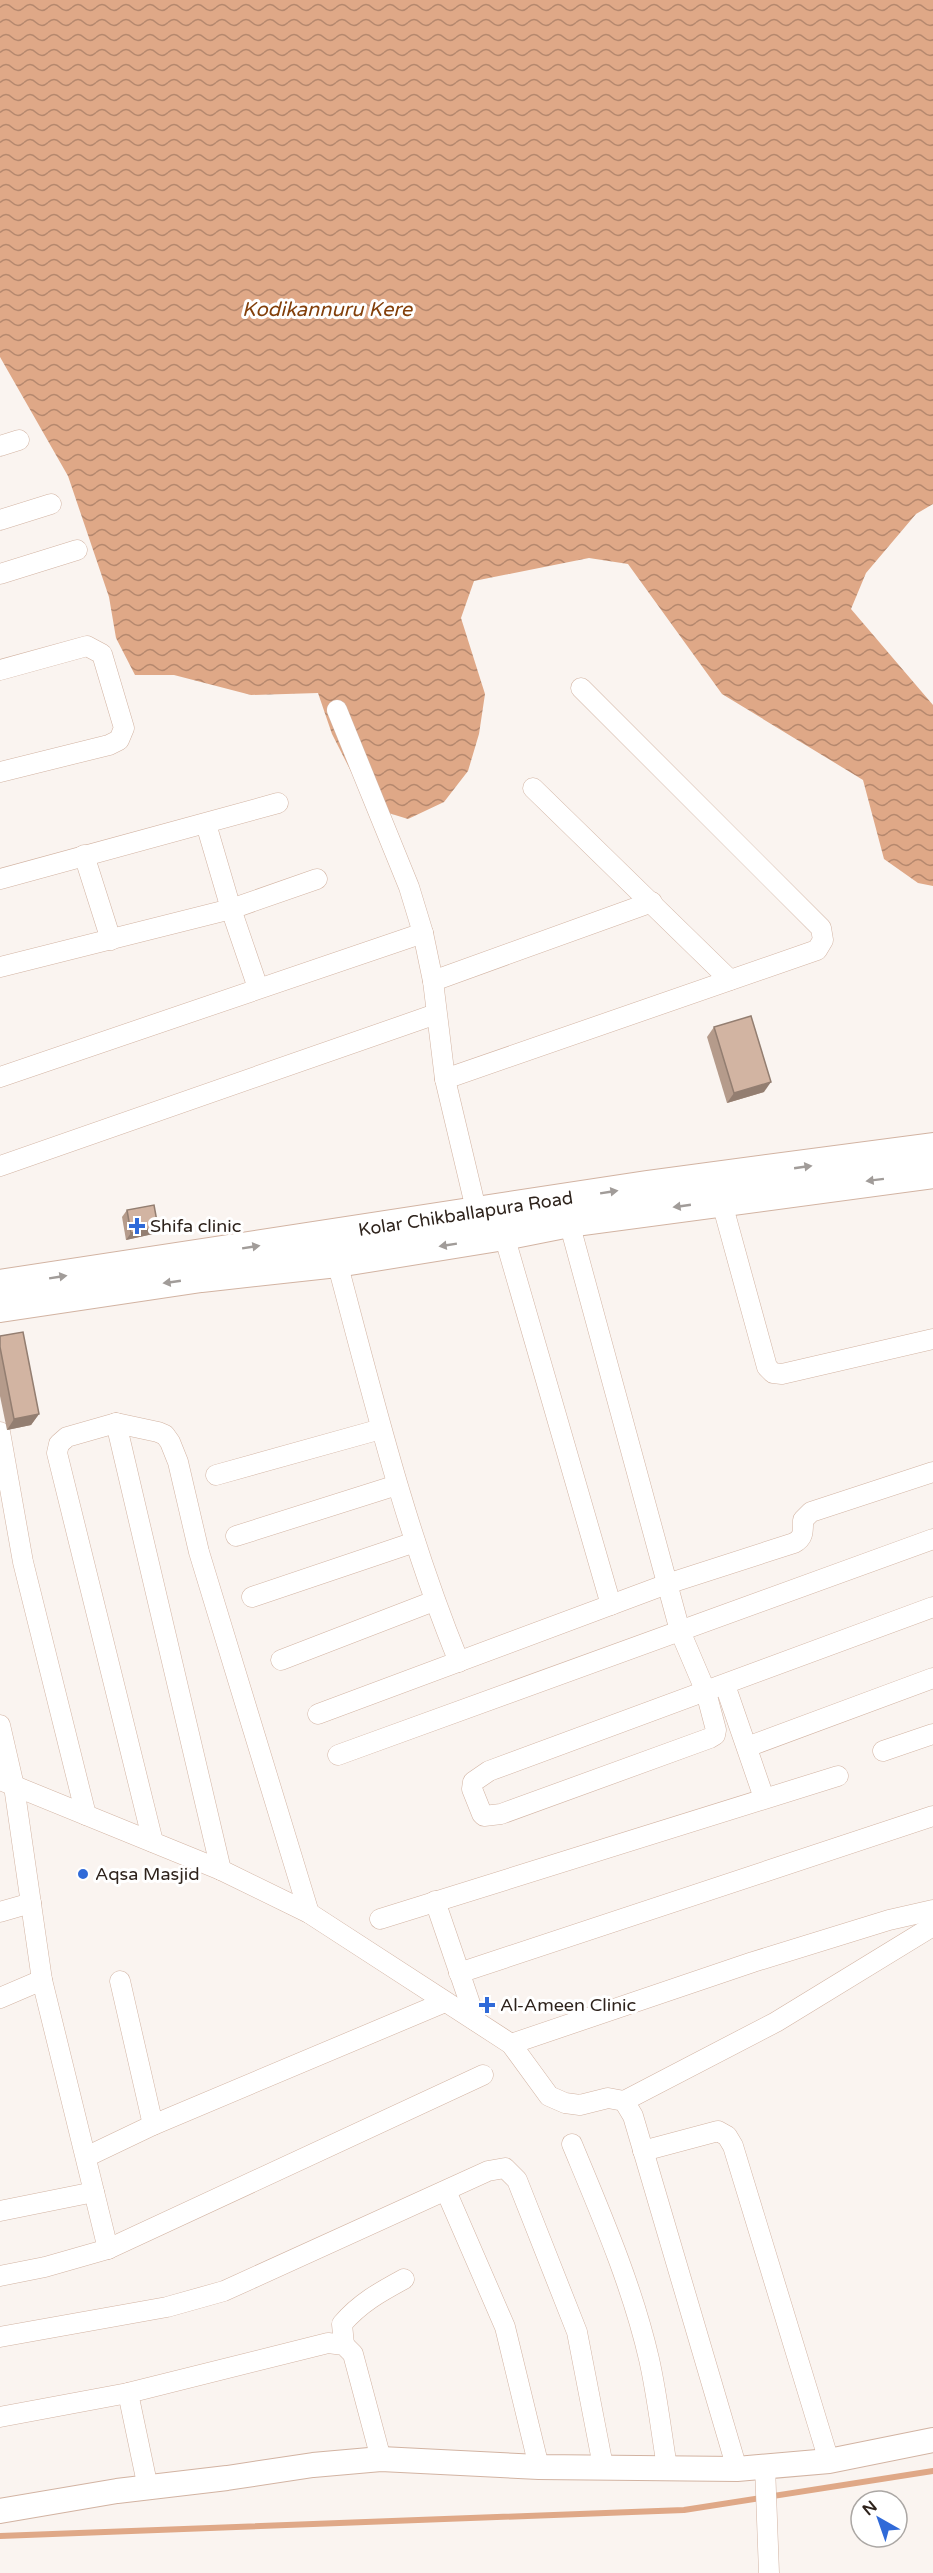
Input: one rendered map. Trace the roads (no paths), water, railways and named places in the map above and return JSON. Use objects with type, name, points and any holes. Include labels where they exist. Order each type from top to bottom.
[{"type":"main road","name":"Kolar Chikballapura Road","points":[[0,1307],[201,1277],[337,1262],[488,1229],[718,1190],[933,1169]]},
{"type":"main road","name":"Kolar Chikballapura Road","points":[[0,1285],[488,1229],[569,1222],[718,1190]]},
{"type":"street","points":[[0,446],[19,440]]},
{"type":"street","points":[[0,520],[51,504]]},
{"type":"street","points":[[0,574],[77,550]]},
{"type":"street","points":[[0,670],[87,646],[96,649],[102,654],[124,728],[119,740],[109,745],[0,772]]},
{"type":"street","points":[[445,1079],[817,950],[823,940],[821,928],[581,688]]},
{"type":"street","points":[[337,710],[409,887],[423,933],[433,981],[445,1079],[488,1229],[611,1605]]},
{"type":"street","points":[[533,788],[730,980]]},
{"type":"street","points":[[0,879],[278,803]]},
{"type":"street","points":[[206,824],[231,909],[258,988]]},
{"type":"street","points":[[84,855],[111,940]]},
{"type":"street","points":[[0,967],[231,909],[317,879]]},
{"type":"street","points":[[433,981],[652,902]]},
{"type":"street","points":[[0,1077],[423,933]]},
{"type":"street","points":[[0,1166],[436,1014]]},
{"type":"street","points":[[718,1190],[767,1367],[773,1373],[782,1374],[933,1339]]},
{"type":"street","points":[[569,1222],[680,1631],[706,1692],[716,1730],[715,1735],[501,1814],[484,1816],[482,1814],[472,1789],[473,1782],[484,1774],[706,1692],[725,1685],[933,1607]]},
{"type":"street","points":[[337,1262],[397,1485],[434,1601],[459,1662]]},
{"type":"street","points":[[153,1842],[57,1453],[59,1444],[67,1437],[116,1423],[159,1432],[165,1435],[174,1452],[199,1552],[309,1913]]},
{"type":"street","points":[[116,1423],[221,1870]]},
{"type":"street","points":[[216,1475],[381,1429]]},
{"type":"street","points":[[0,1432],[23,1562],[86,1815]]},
{"type":"street","points":[[318,1714],[668,1584],[794,1544],[801,1540],[803,1520],[811,1512],[933,1472]]},
{"type":"street","points":[[237,1536],[397,1485]]},
{"type":"street","points":[[338,1755],[933,1539]]},
{"type":"street","points":[[252,1597],[415,1542]]},
{"type":"street","points":[[281,1660],[434,1601]]},
{"type":"street","points":[[747,1747],[933,1678]]},
{"type":"street","points":[[725,1685],[764,1798]]},
{"type":"street","points":[[0,1725],[7,1783],[31,1903],[42,1980],[108,2249]]},
{"type":"street","points":[[883,1751],[933,1734]]},
{"type":"street","points":[[380,1919],[838,1776]]},
{"type":"street","points":[[7,1783],[221,1870],[309,1913],[511,2044],[549,2096],[564,2103],[580,2105],[608,2098],[624,2101],[776,2022],[933,1926]]},
{"type":"street","points":[[459,1973],[933,1816]]},
{"type":"street","points":[[435,1901],[476,2021]]},
{"type":"street","points":[[0,1912],[31,1903]]},
{"type":"street","points":[[511,2044],[787,1952],[889,1920],[933,1910]]},
{"type":"street","points":[[0,1998],[42,1980]]},
{"type":"street","points":[[120,1981],[153,2125]]},
{"type":"street","points":[[86,2157],[153,2125],[445,2002]]},
{"type":"street","points":[[0,2276],[45,2267],[108,2249],[483,2075]]},
{"type":"street","points":[[624,2101],[633,2116],[737,2469]]},
{"type":"street","points":[[643,2151],[718,2131],[727,2136],[733,2146],[830,2461]]},
{"type":"street","points":[[573,2144],[632,2298],[649,2360],[667,2467]]},
{"type":"street","points":[[0,2337],[167,2307],[224,2290],[488,2171],[505,2168],[517,2180],[577,2332],[603,2466]]},
{"type":"street","points":[[446,2191],[505,2327],[539,2467]]},
{"type":"street","points":[[0,2211],[94,2192]]},
{"type":"street","points":[[381,2459],[352,2354],[344,2345],[342,2324],[369,2298],[404,2279]]},
{"type":"street","points":[[0,2417],[128,2393],[328,2343],[344,2345]]},
{"type":"street","points":[[128,2393],[148,2488]]},
{"type":"street","points":[[0,2511],[313,2465],[381,2459],[539,2467],[737,2469],[765,2475],[933,2440]]},
{"type":"street","points":[[765,2475],[769,2573]]},
{"type":"water","name":"Kodikannuru Kere","points":[[0,0],[933,0],[933,504],[916,514],[866,573],[851,609],[933,705],[933,886],[918,883],[884,859],[863,780],[722,694],[628,564],[589,558],[474,581],[461,618],[485,694],[479,734],[468,771],[444,802],[408,819],[369,807],[332,734],[318,693],[251,695],[174,675],[135,675],[116,638],[109,597],[68,476],[0,357]]},
{"type":"waterway","points":[[0,2536],[684,2510],[933,2471]]},
{"type":"place","name":"Shifa clinic","points":[[137,1226]]},
{"type":"place","name":"Aqsa Masjid","points":[[83,1874]]},
{"type":"place","name":"Al-Ameen Clinic","points":[[487,2005]]}]
